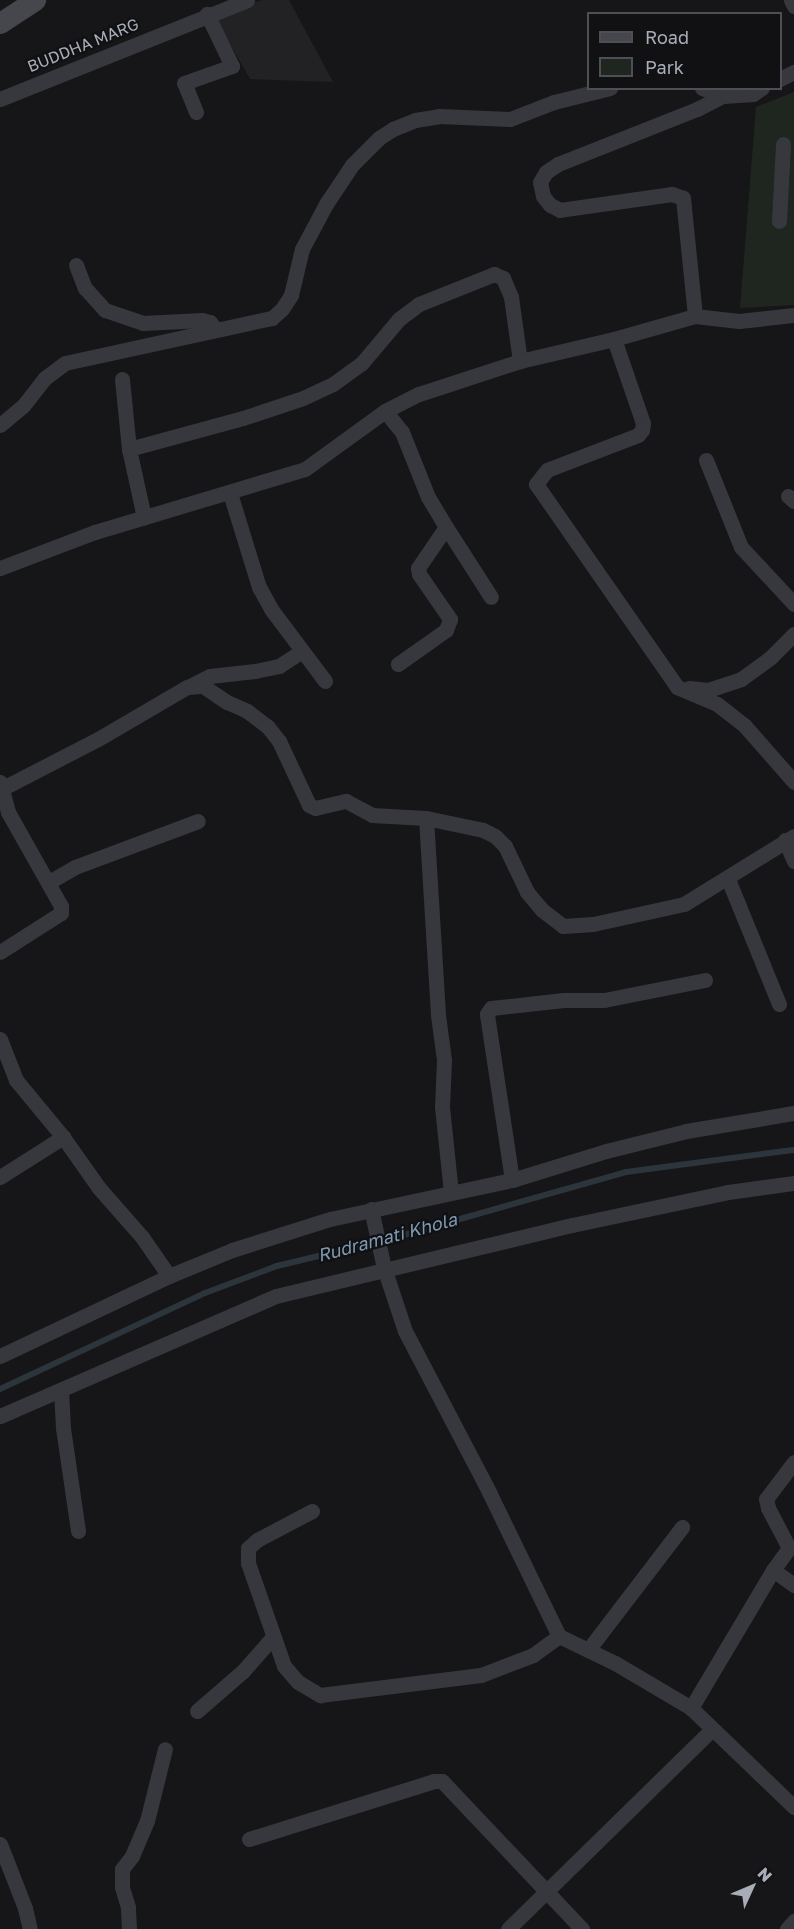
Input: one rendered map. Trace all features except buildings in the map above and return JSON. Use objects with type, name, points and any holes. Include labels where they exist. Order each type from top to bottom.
[{"type":"main road","points":[[0,22],[35,0]]},
{"type":"street","name":"BUDDHA MARG","points":[[0,99],[207,14],[247,0]]},
{"type":"street","points":[[791,0],[794,6]]},
{"type":"street","points":[[196,112],[184,83],[232,66],[207,14]]},
{"type":"street","points":[[0,425],[23,406],[45,378],[65,363],[272,318],[282,309],[291,295],[302,249],[311,227],[352,165],[379,138],[393,129],[415,120],[439,116],[510,119],[554,102],[602,90]]},
{"type":"street","points":[[707,90],[723,96]]},
{"type":"street","points":[[695,316],[683,198],[672,195],[560,210],[550,205],[543,196],[540,182],[546,172],[558,164],[697,109],[723,96],[753,94],[759,90]]},
{"type":"street","points":[[780,221],[788,187],[783,144]]},
{"type":"street","points":[[76,265],[85,288],[105,310],[143,323],[202,320],[210,322],[216,330]]},
{"type":"street","points":[[129,448],[243,418],[303,398],[333,384],[361,364],[399,319],[419,304],[494,274],[503,278],[511,297],[520,361]]},
{"type":"street","points":[[0,566],[144,517],[305,469],[386,411],[419,394],[520,361],[614,339],[695,316],[739,321],[794,315]]},
{"type":"street","points":[[614,339],[643,423],[642,430],[638,435],[547,470],[536,484],[677,687],[717,704],[744,725],[794,782]]},
{"type":"street","points":[[122,379],[129,448],[144,517]]},
{"type":"street","points":[[386,411],[402,432],[428,497],[491,597]]},
{"type":"street","points":[[706,460],[741,547],[794,604]]},
{"type":"street","points":[[230,493],[259,587],[325,681]]},
{"type":"street","points":[[398,664],[446,630],[450,619],[446,610],[419,574],[418,568],[446,527]]},
{"type":"street","points":[[677,687],[708,690],[741,679],[771,657],[794,634]]},
{"type":"street","points":[[0,952],[61,914],[61,906],[49,882],[8,812],[2,785],[98,739],[210,676],[279,666],[302,651]]},
{"type":"street","points":[[187,687],[203,686],[227,702],[247,711],[268,727],[279,741],[303,795],[315,808],[346,801],[372,815],[426,819],[483,830],[495,836],[505,846],[527,892],[542,910],[564,926],[593,924],[684,904],[728,879],[789,838],[794,861]]},
{"type":"street","points":[[426,819],[438,1015],[444,1060],[442,1107],[451,1193]]},
{"type":"street","points":[[49,882],[75,867],[198,821]]},
{"type":"street","points":[[728,879],[779,1004]]},
{"type":"street","points":[[512,1180],[487,1014],[491,1008],[564,1000],[604,1000],[705,980]]},
{"type":"street","points":[[0,1039],[16,1080],[63,1137],[99,1188],[142,1237],[169,1276]]},
{"type":"street","points":[[0,1356],[169,1276],[232,1250],[371,1209],[512,1180],[606,1151],[686,1131],[794,1113]]},
{"type":"street","points":[[0,1177],[63,1137]]},
{"type":"street","points":[[0,1416],[276,1296],[383,1262],[706,1196],[794,1183]]},
{"type":"street","points":[[371,1209],[383,1262],[405,1331],[479,1471],[559,1636],[615,1663],[691,1708],[711,1730],[794,1807]]},
{"type":"street","points":[[61,1390],[63,1428],[78,1531]]},
{"type":"street","points":[[691,1708],[773,1570],[789,1548],[766,1499],[794,1461]]},
{"type":"street","points":[[312,1511],[257,1540],[248,1548],[248,1563],[272,1638],[284,1666],[298,1682],[321,1695],[481,1675],[533,1655],[559,1636]]},
{"type":"street","points":[[588,1650],[682,1527]]},
{"type":"street","points":[[773,1570],[794,1585]]},
{"type":"street","points":[[197,1711],[243,1671],[272,1638]]},
{"type":"street","points":[[508,1929],[711,1730]]},
{"type":"street","points":[[129,1929],[128,1907],[122,1887],[122,1869],[132,1856],[147,1821],[165,1749]]},
{"type":"street","points":[[249,1839],[434,1781],[442,1781],[582,1929]]},
{"type":"street","points":[[0,1844],[25,1908],[30,1929]]},
{"type":"street","points":[[787,1929],[794,1921]]},
{"type":"shaded area","points":[[262,0],[289,0],[333,82],[250,79],[214,16]]},
{"type":"green space","points":[[794,92],[794,305],[740,308],[756,107]]},
{"type":"waterway","name":"Rudramati Khola","points":[[0,1389],[205,1293],[277,1266],[393,1238],[626,1172],[794,1150]]}]
